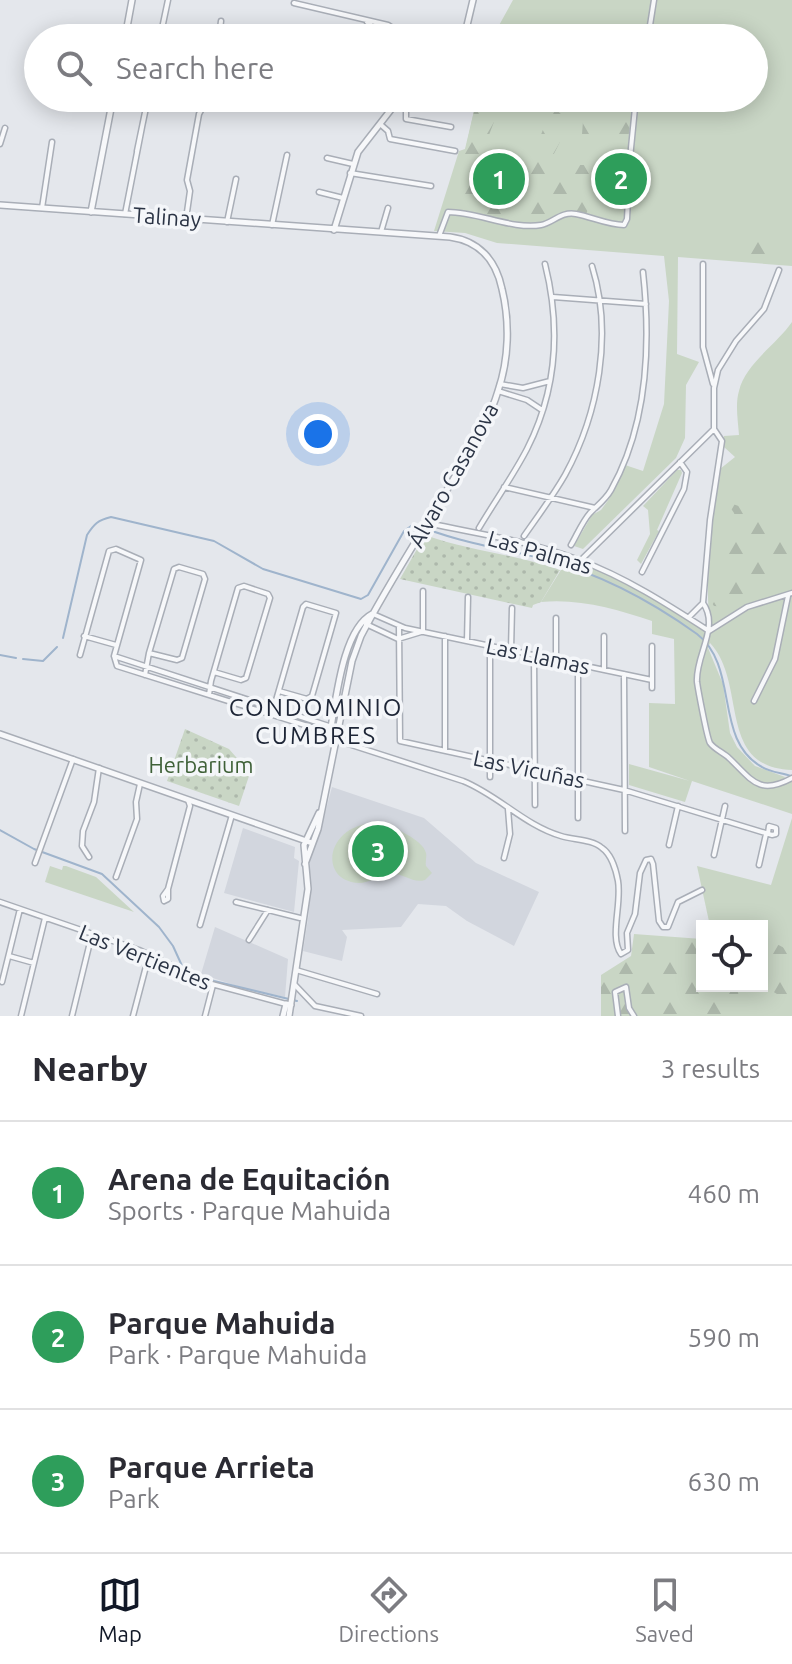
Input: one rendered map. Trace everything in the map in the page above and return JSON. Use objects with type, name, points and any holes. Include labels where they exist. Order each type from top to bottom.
[{"type":"street","points":[[128,24],[132,0]]},
{"type":"street","points":[[163,24],[168,0]]},
{"type":"street","points":[[467,24],[473,0]]},
{"type":"street","points":[[650,24],[654,0]]},
{"type":"street","points":[[294,3],[384,24]]},
{"type":"street","points":[[91,212],[110,112]]},
{"type":"street","points":[[125,214],[145,112]]},
{"type":"street","points":[[186,219],[190,191],[187,180],[200,112]]},
{"type":"street","points":[[334,230],[358,152],[389,112]]},
{"type":"street","points":[[406,112],[406,119],[451,127]]},
{"type":"street","points":[[439,236],[448,212],[472,213],[526,225],[541,225],[572,213],[624,225],[627,219],[635,112]]},
{"type":"street","points":[[380,124],[388,131],[390,139],[455,151]]},
{"type":"street","points":[[0,140],[5,128]]},
{"type":"street","points":[[42,208],[52,142]]},
{"type":"street","points":[[272,225],[287,155]]},
{"type":"street","points":[[327,158],[353,164]]},
{"type":"street","points":[[350,173],[431,186]]},
{"type":"street","points":[[227,222],[236,179]]},
{"type":"street","points":[[319,192],[343,198]]},
{"type":"street","name":"Talinay","points":[[0,205],[334,230]]},
{"type":"street","points":[[381,232],[388,208]]},
{"type":"street","name":"Álvaro Casanova","points":[[334,230],[439,236],[461,239],[475,245],[497,271],[507,322],[505,361],[499,388],[482,429],[426,527],[373,614],[364,623]]},
{"type":"street","points":[[479,528],[528,447],[550,381],[556,327],[545,264]]},
{"type":"street","points":[[703,264],[703,347],[714,388]]},
{"type":"street","points":[[524,536],[551,498],[575,453],[592,404],[601,354],[601,300],[592,266]]},
{"type":"street","points":[[689,617],[703,603],[710,520],[722,441],[714,429],[714,388],[718,370],[736,341],[764,309],[779,270]]},
{"type":"street","points":[[571,545],[586,519],[611,491],[639,410],[648,359],[643,272]]},
{"type":"street","points":[[553,297],[646,304]]},
{"type":"street","points":[[499,388],[523,388],[550,381]]},
{"type":"street","points":[[499,388],[542,410]]},
{"type":"street","points":[[581,560],[714,429]]},
{"type":"street","points":[[642,572],[684,489],[687,472],[680,462]]},
{"type":"street","points":[[504,487],[597,508]]},
{"type":"street","name":"Las Palmas","points":[[426,527],[581,560],[649,593],[709,631]]},
{"type":"street","points":[[80,655],[109,551],[116,549],[141,560],[114,656],[115,663],[121,669],[209,692],[334,733],[463,781],[551,832],[597,844],[607,852],[613,863],[618,883],[620,905],[615,938],[621,954],[628,950],[627,933],[635,914],[640,873],[646,860],[651,859],[653,864],[659,921],[663,927],[669,925],[678,902],[702,890]]},
{"type":"street","points":[[145,675],[149,653],[174,569],[179,567],[203,574],[205,579],[182,658],[177,660],[149,653]]},
{"type":"street","points":[[209,692],[214,672],[238,588],[244,586],[267,593],[270,598],[246,678],[241,680],[214,672]]},
{"type":"street","points":[[423,591],[423,632]]},
{"type":"street","points":[[709,631],[747,607],[790,595],[775,659],[754,701]]},
{"type":"street","points":[[467,641],[468,597]]},
{"type":"street","points":[[703,603],[707,608],[709,631],[697,680],[712,746],[754,783],[765,787],[790,780]]},
{"type":"street","points":[[272,711],[303,607],[306,604],[336,613],[312,696],[307,699],[279,691]]},
{"type":"street","points":[[511,650],[512,608]]},
{"type":"street","name":"Las Llamas","points":[[373,614],[399,626],[423,632],[652,680]]},
{"type":"street","points":[[556,618],[556,659]]},
{"type":"street","points":[[286,1016],[295,985],[306,911],[308,889],[305,864],[309,842],[323,805],[345,659],[364,623],[398,639]]},
{"type":"street","name":"Las Vicuñas","points":[[399,626],[399,739],[624,790],[767,833],[759,865]]},
{"type":"street","name":"Las Llamas","points":[[398,639],[423,632]]},
{"type":"street","points":[[84,636],[117,645]]},
{"type":"street","points":[[445,636],[445,750]]},
{"type":"street","points":[[604,636],[604,670]]},
{"type":"street","points":[[490,646],[490,777]]},
{"type":"street","points":[[652,646],[652,688]]},
{"type":"street","points":[[534,655],[535,805]]},
{"type":"street","points":[[114,656],[209,692]]},
{"type":"street","points":[[578,664],[578,818]]},
{"type":"street","points":[[624,674],[625,831]]},
{"type":"street","points":[[0,734],[309,842]]},
{"type":"street","points":[[35,863],[73,759]]},
{"type":"street","points":[[89,857],[82,846],[83,831],[94,802],[99,768]]},
{"type":"street","points":[[116,877],[137,819],[136,802],[141,783]]},
{"type":"street","points":[[168,889],[190,806],[185,798]]},
{"type":"street","points":[[190,806],[199,803]]},
{"type":"street","points":[[669,845],[678,806]]},
{"type":"street","points":[[714,855],[725,806]]},
{"type":"street","points":[[504,858],[510,834],[508,809]]},
{"type":"street","points":[[200,925],[232,815]]},
{"type":"street","name":"Las Vertientes","points":[[0,902],[149,955],[213,985],[290,1002]]},
{"type":"street","points":[[236,902],[300,918]]},
{"type":"street","points":[[2,982],[20,909]]},
{"type":"street","points":[[249,940],[268,910]]},
{"type":"street","points":[[303,928],[299,924],[300,918],[301,913],[306,911]]},
{"type":"street","points":[[21,1016],[45,918]]},
{"type":"street","points":[[72,1016],[92,934]]},
{"type":"street","points":[[133,1016],[149,955]]},
{"type":"street","points":[[8,956],[34,963]]},
{"type":"street","points":[[296,970],[377,994]]},
{"type":"street","points":[[205,1016],[213,985]]},
{"type":"street","points":[[295,985],[315,1006],[361,1016]]},
{"type":"street","points":[[618,1016],[615,992],[626,987],[629,1008],[634,1016]]},
{"type":"shaded area","points":[[332,787],[424,818],[476,863],[539,892],[514,946],[446,906],[418,904],[401,927],[342,930],[347,937],[342,961],[303,951],[309,912],[310,857]]},
{"type":"shaded area","points":[[243,828],[295,847],[294,858],[299,861],[294,912],[224,893]]},
{"type":"shaded area","points":[[215,927],[288,959],[285,997],[243,988],[201,974]]},
{"type":"green space","points":[[513,0],[792,0],[792,266],[678,257],[677,354],[699,362],[686,385],[685,438],[676,458],[583,549],[574,546],[592,515],[601,510],[609,499],[625,465],[643,471],[664,404],[669,301],[664,256],[497,243],[465,233],[434,231],[459,151],[465,149],[474,112],[768,112],[768,24],[500,24]]},
{"type":"green space","points":[[474,112],[498,112],[489,135],[491,139],[504,143],[500,153],[487,149],[473,191],[476,195],[512,206],[526,168],[522,161],[532,158],[551,112],[561,115],[564,130],[546,171],[549,175],[555,175],[562,165],[590,165],[600,157],[613,157],[618,115],[622,113],[631,119],[628,139],[617,170],[591,183],[579,194],[588,210],[586,214],[568,213],[535,222],[511,221],[484,214],[454,200]]},
{"type":"green space","points":[[568,112],[593,112],[588,161],[580,160],[583,121],[569,116]]},
{"type":"green space","points":[[762,234],[769,235],[774,240],[771,244],[778,246],[787,240],[792,241],[792,260],[741,256],[740,250],[745,243]]},
{"type":"green space","points":[[792,322],[792,770],[768,766],[752,755],[737,721],[721,660],[710,643],[708,648],[723,684],[730,733],[737,747],[755,766],[785,777],[782,785],[792,780],[792,814],[692,781],[685,802],[629,785],[629,764],[690,781],[649,767],[649,703],[675,704],[674,639],[652,634],[652,621],[625,612],[583,603],[541,602],[569,557],[647,593],[711,634],[708,572],[714,510],[720,469],[735,457],[724,447],[724,436],[739,435],[737,413],[742,381],[754,363]]},
{"type":"green space","points":[[677,470],[682,473],[659,531],[641,564],[637,560],[650,534],[648,510],[643,506]]},
{"type":"green space","points":[[716,498],[792,525],[792,582],[772,581],[765,595],[728,607],[714,606],[709,599],[711,591],[721,591],[725,583],[737,576],[736,555],[723,556],[716,547],[733,532],[735,515]]},
{"type":"green space","points":[[425,535],[560,570],[541,602],[532,608],[400,579]]},
{"type":"green space","name":"Herbarium","points":[[185,729],[229,749],[250,773],[239,806],[167,781]]},
{"type":"green space","points":[[792,818],[792,1016],[636,1016],[696,946],[696,992],[768,992],[768,920],[709,920],[697,866],[771,885]]},
{"type":"green space","points":[[381,823],[406,834],[424,848],[426,866],[432,873],[425,880],[389,874],[359,883],[345,880],[337,872],[333,851],[339,840],[348,831],[362,825]]},
{"type":"green space","points":[[50,866],[62,870],[66,866],[96,877],[134,912],[45,882]]},
{"type":"green space","points":[[634,934],[696,939],[696,992],[738,992],[739,996],[728,1016],[601,1016],[601,975],[631,956]]},
{"type":"green space","points":[[768,940],[792,952],[792,1003],[768,989]]},
{"type":"waterway","points":[[63,638],[87,535],[97,523],[107,518],[214,541],[263,569],[361,599],[368,595],[404,531],[414,524],[584,572],[643,599],[697,634],[710,648],[718,665],[731,722],[747,755],[765,769],[791,776]]},
{"type":"waterway","points":[[23,659],[43,661],[57,647]]},
{"type":"waterway","points":[[0,655],[16,658]]},
{"type":"waterway","points":[[0,830],[34,849],[102,874],[159,927],[173,946],[183,968],[214,981],[297,1001]]},
{"type":"place","name":"Arena de Equitación","points":[[499,179]]},
{"type":"place","name":"Parque Mahuida","points":[[621,179]]},
{"type":"place","name":"Parque Arrieta","points":[[378,851]]},
{"type":"district","name":"CONDOMINIO CUMBRES","points":[[316,722]]}]
